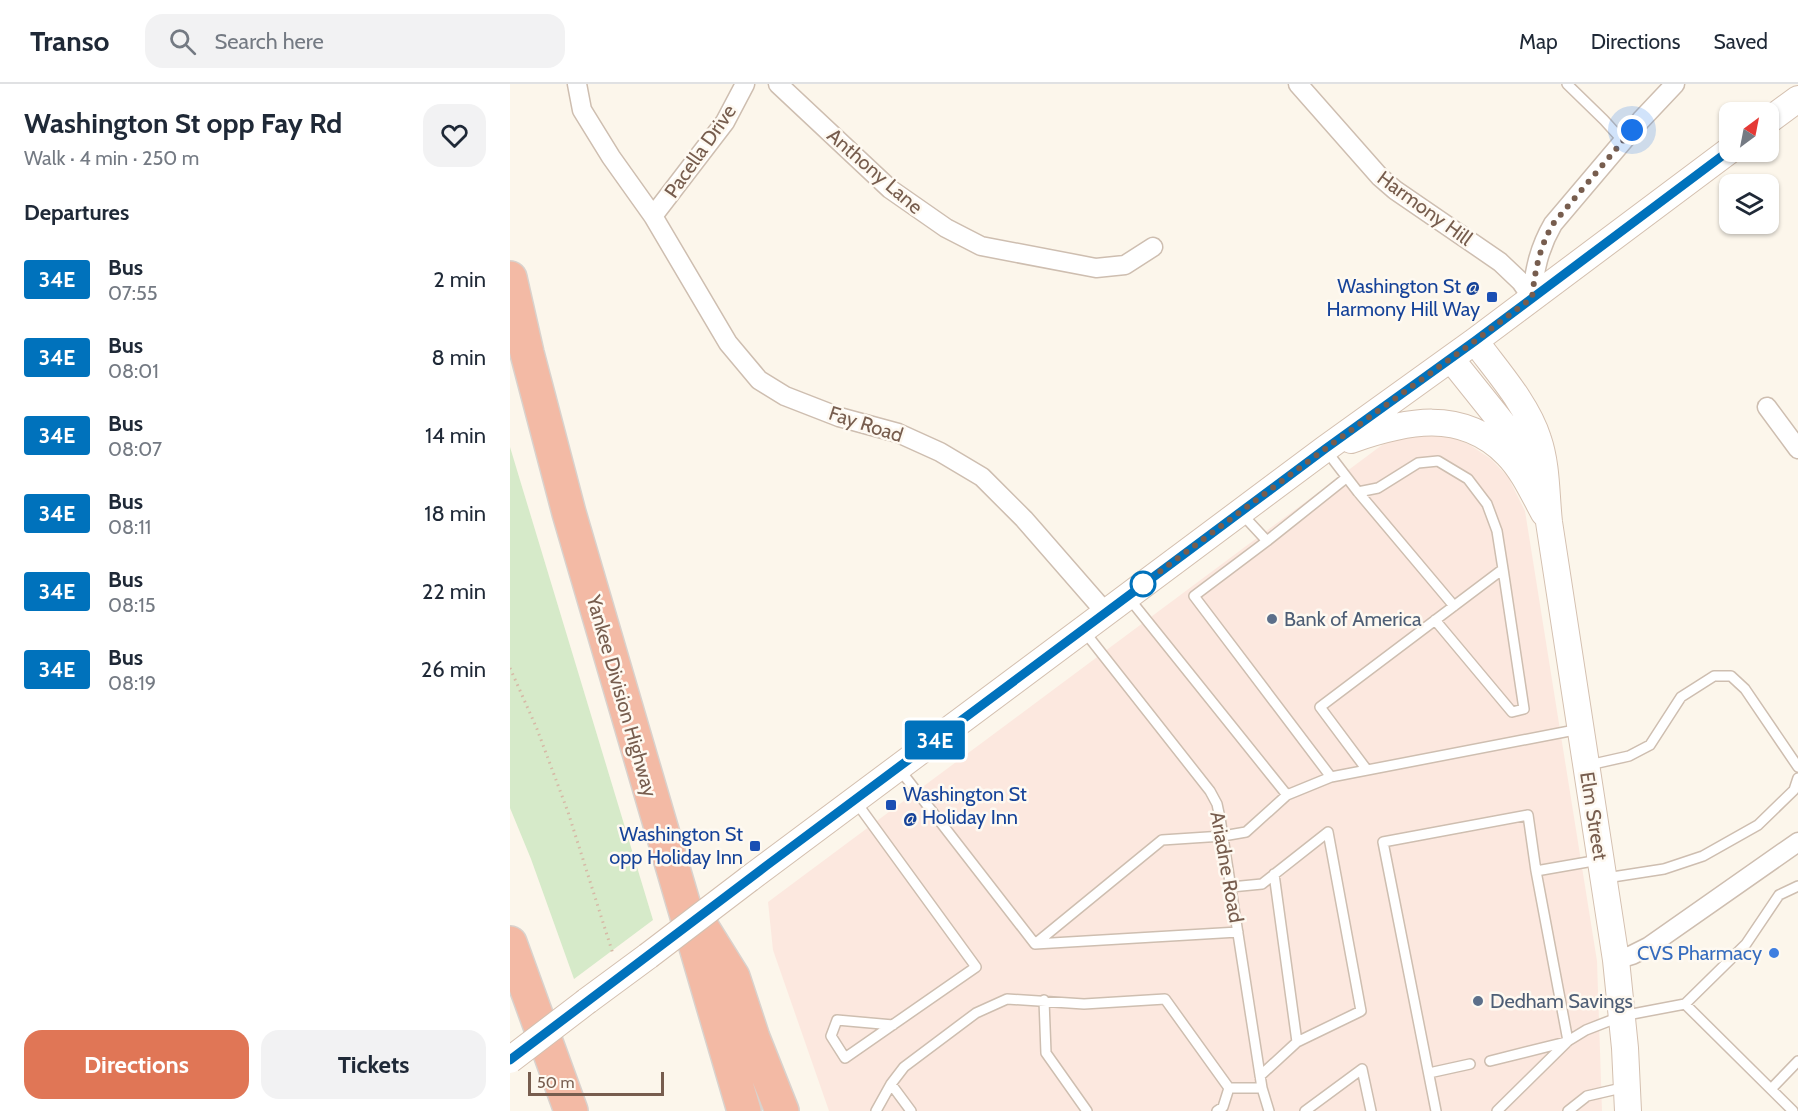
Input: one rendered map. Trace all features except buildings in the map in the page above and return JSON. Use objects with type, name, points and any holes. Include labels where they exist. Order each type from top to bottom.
[{"type":"highway","name":"Yankee Division Highway","points":[[510,278],[560,481],[744,1111]]},
{"type":"highway","points":[[678,890],[733,977],[753,1038],[782,1111]]},
{"type":"highway","points":[[510,943],[571,1111]]},
{"type":"main road","points":[[1779,113],[1798,99]]},
{"type":"main road","points":[[510,1060],[1240,512],[1451,359],[1719,158]]},
{"type":"main road","name":"Elm Street","points":[[1475,341],[1526,411],[1538,439],[1542,457],[1549,522],[1616,960],[1628,1099]]},
{"type":"main road","name":"Elm Street","points":[[1451,359],[1501,421],[1519,448],[1549,522]]},
{"type":"main road","points":[[1325,449],[1382,429],[1411,423],[1444,423],[1463,428],[1481,435],[1507,455],[1530,488],[1549,522]]},
{"type":"street","name":"Fay Road","points":[[577,84],[582,111],[653,216],[728,343],[759,380],[785,396],[839,417],[898,433],[940,452],[982,477],[1024,519],[1106,613]]},
{"type":"street","name":"Pacella Drive","points":[[653,216],[725,122],[745,84]]},
{"type":"street","name":"Anthony Lane","points":[[778,84],[890,189],[946,228],[981,246],[1096,268],[1125,265],[1153,247]]},
{"type":"street","name":"Harmony Hill","points":[[1298,84],[1380,177],[1395,190],[1500,262],[1521,282],[1532,298]]},
{"type":"street","points":[[1532,298],[1537,260],[1553,224],[1675,84]]},
{"type":"street","points":[[1767,407],[1798,449]]},
{"type":"street","points":[[1616,960],[1632,955],[1664,937],[1798,842]]},
{"type":"lane","points":[[1567,84],[1623,141]]},
{"type":"lane","points":[[1325,449],[1346,478],[1454,606]]},
{"type":"lane","points":[[1358,492],[1378,488],[1418,463],[1438,462],[1468,479],[1487,504],[1497,531],[1524,709],[1512,712],[1435,620]]},
{"type":"lane","points":[[1331,777],[1194,596],[1346,478]]},
{"type":"lane","points":[[1240,512],[1267,541]]},
{"type":"lane","points":[[1367,770],[1320,707],[1503,569]]},
{"type":"lane","points":[[1128,596],[1287,795]]},
{"type":"lane","name":"Ariadne Road","points":[[1083,630],[1210,791],[1217,804],[1262,1088],[1269,1111]]},
{"type":"lane","points":[[1586,766],[1629,756],[1650,745],[1681,697],[1714,676],[1731,676],[1745,689],[1798,767]]},
{"type":"lane","points":[[1035,944],[1162,840],[1223,836],[1246,832],[1287,795],[1331,777],[1581,729]]},
{"type":"lane","points":[[898,768],[1035,944]]},
{"type":"lane","points":[[1536,871],[1664,869],[1703,856],[1758,825],[1794,790],[1798,778]]},
{"type":"lane","points":[[855,800],[976,967],[845,1058],[831,1036],[837,1020],[892,1025]]},
{"type":"lane","points":[[1436,1111],[1383,842],[1528,815],[1536,871],[1568,1041]]},
{"type":"lane","points":[[1231,887],[1262,884],[1328,832],[1361,1011],[1298,1042],[1260,1076]]},
{"type":"lane","points":[[1274,874],[1298,1042]]},
{"type":"lane","points":[[1497,1111],[1568,1041],[1586,1030],[1622,1016],[1685,1004],[1746,944],[1779,895],[1798,886]]},
{"type":"lane","points":[[1035,944],[1238,932]]},
{"type":"lane","points":[[876,1111],[891,1084],[904,1068],[976,1013],[1007,999],[1084,1004],[1165,999],[1229,1088]]},
{"type":"lane","points":[[1044,1000],[1046,1053],[1087,1111]]},
{"type":"lane","points":[[1685,1004],[1793,1111]]},
{"type":"lane","points":[[1490,1061],[1568,1041]]},
{"type":"lane","points":[[1771,1089],[1798,1062]]},
{"type":"lane","points":[[1429,1073],[1470,1064]]},
{"type":"lane","points":[[1305,1111],[1362,1069],[1371,1111]]},
{"type":"lane","points":[[891,1084],[911,1111]]},
{"type":"lane","points":[[1229,1088],[1262,1088]]},
{"type":"lane","points":[[1217,1111],[1222,1107],[1229,1088]]},
{"type":"lane","points":[[1568,1111],[1587,1096],[1628,1099]]},
{"type":"path","points":[[510,668],[537,729],[568,812],[621,977]]},
{"type":"shaded area","points":[[1423,434],[1444,434],[1470,445],[1491,459],[1508,477],[1525,511],[1597,961],[1602,1111],[829,1111],[773,950],[768,902],[1382,445],[1400,438]]},
{"type":"green space","points":[[510,447],[653,920],[574,979],[510,808]]},
{"type":"bus line","name":"34E","points":[[510,1060],[1325,449],[1475,341],[1719,158]]},
{"type":"place","name":"Washington St @ Harmony Hill Way","points":[[1492,297]]},
{"type":"place","name":"Bank of America","points":[[1272,619]]},
{"type":"place","name":"Washington St @ Holiday Inn","points":[[891,805]]},
{"type":"place","name":"Washington St opp Holiday Inn","points":[[755,846]]},
{"type":"place","name":"CVS Pharmacy","points":[[1774,953]]},
{"type":"place","name":"Dedham Savings","points":[[1478,1001]]},
{"type":"route","points":[[1143,584],[1532,298],[1537,260],[1553,224],[1632,130]]}]
